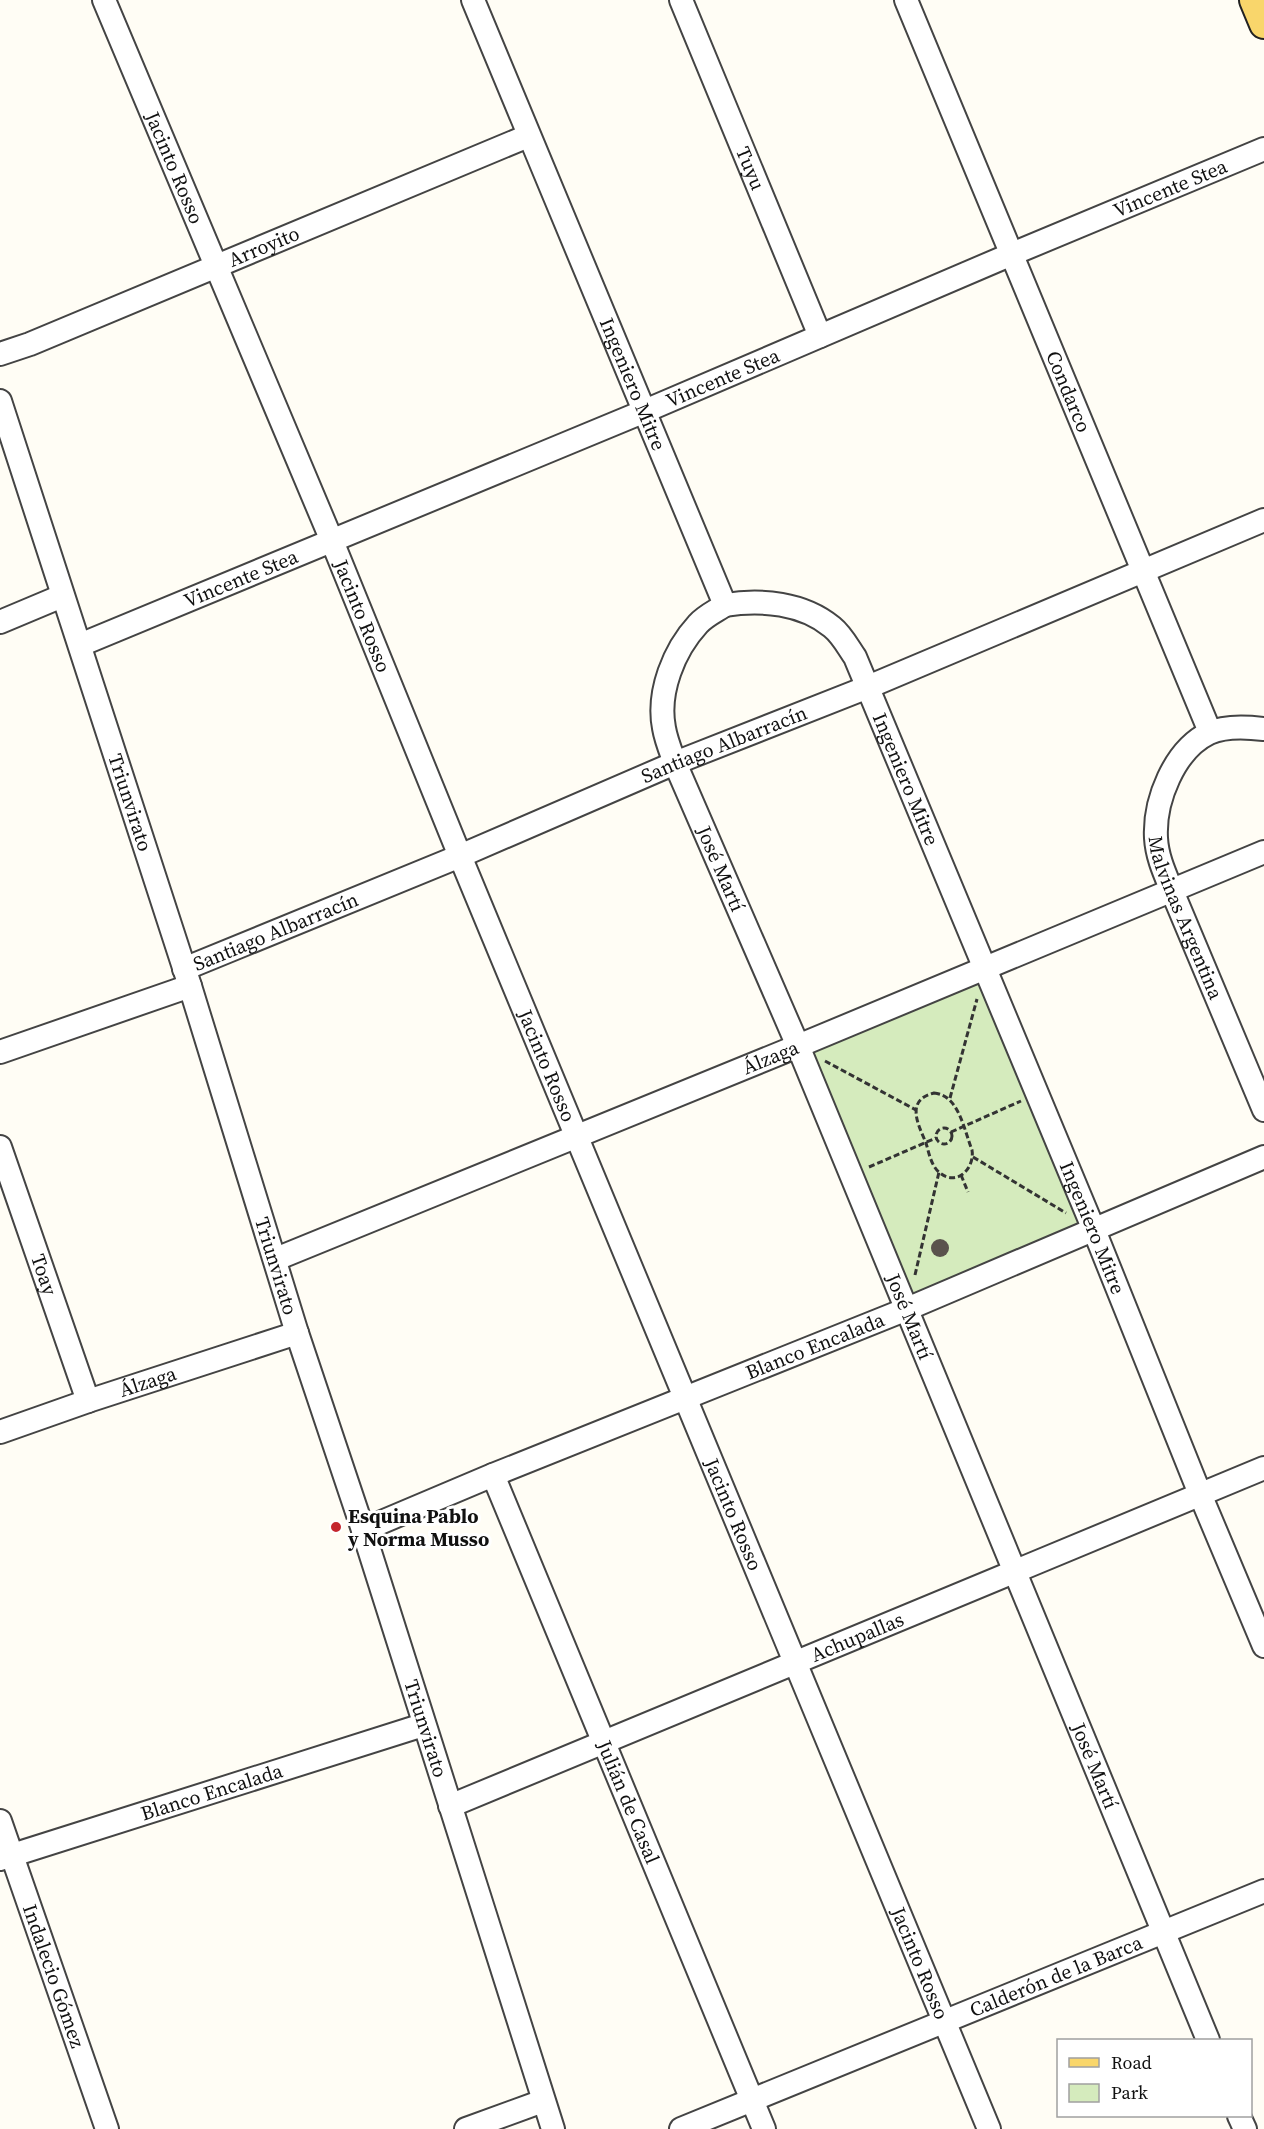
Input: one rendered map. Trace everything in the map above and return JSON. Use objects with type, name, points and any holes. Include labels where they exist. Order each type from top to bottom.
[{"type":"main road","points":[[1254,0],[1264,24]]},
{"type":"street","name":"Jacinto Rosso","points":[[104,0],[332,541],[460,856],[989,2129]]},
{"type":"street","name":"Ingeniero Mitre","points":[[473,0],[725,605],[744,602],[781,605],[816,617],[833,628],[855,657],[986,968],[1264,1646]]},
{"type":"street","name":"Tuyu","points":[[681,0],[820,336]]},
{"type":"street","name":"Condarco","points":[[906,0],[1210,732]]},
{"type":"street","name":"Arroyito","points":[[0,354],[30,345],[528,136]]},
{"type":"street","name":"Vincente Stea","points":[[80,645],[645,411],[1264,149]]},
{"type":"street","name":"Triunvirato","points":[[0,401],[187,977],[297,1333],[363,1530],[553,2129]]},
{"type":"street","name":"Santiago Albarracín","points":[[0,1052],[187,977],[675,764],[868,687],[1264,520]]},
{"type":"street","points":[[0,622],[62,597]]},
{"type":"street","name":"José Martí","points":[[725,605],[699,623],[684,644],[665,687],[664,728],[675,764],[852,1175],[1208,2039]]},
{"type":"street","points":[[1210,732],[1230,728],[1264,729]]},
{"type":"street","name":"Malvinas Argentina","points":[[1210,732],[1182,756],[1172,770],[1159,804],[1156,840],[1172,891],[1264,1110]]},
{"type":"street","name":"Álzaga","points":[[276,1259],[798,1046],[1264,852]]},
{"type":"street","name":"Toay","points":[[0,1147],[88,1401]]},
{"type":"street","name":"Blanco Encalada","points":[[363,1530],[493,1475],[907,1309],[1264,1158]]},
{"type":"street","name":"Álzaga","points":[[0,1432],[297,1333]]},
{"type":"street","name":"Achupallas","points":[[450,1806],[1264,1468]]},
{"type":"street","name":"Julián de Casal","points":[[493,1475],[764,2129]]},
{"type":"street","name":"Blanco Encalada","points":[[6,1857],[423,1725]]},
{"type":"street","name":"Indalecio Gómez","points":[[0,1821],[6,1857],[107,2129]]},
{"type":"street","name":"Calderón de la Barca","points":[[681,2129],[1264,1891]]},
{"type":"street","points":[[466,2129],[543,2101]]},
{"type":"path","points":[[950,1098],[986,968]]},
{"type":"path","points":[[798,1046],[916,1110]]},
{"type":"path","points":[[941,1093],[950,1098],[963,1126],[973,1157],[969,1169],[961,1175],[951,1177],[934,1167],[916,1117],[916,1110],[922,1098],[928,1094],[941,1093]]},
{"type":"path","points":[[951,1132],[1038,1094]]},
{"type":"path","points":[[941,1128],[946,1128],[951,1132],[952,1138],[946,1143],[941,1143],[936,1138],[937,1131],[941,1128]]},
{"type":"path","points":[[852,1175],[936,1138]]},
{"type":"path","points":[[973,1157],[1094,1230]]},
{"type":"path","points":[[907,1309],[939,1172]]},
{"type":"path","points":[[961,1175],[968,1192]]},
{"type":"green space","points":[[985,968],[1094,1230],[907,1309],[798,1046]]},
{"type":"building","points":[[936,1239],[944,1239],[949,1244],[947,1255],[936,1257],[931,1252],[931,1244]]},
{"type":"place","name":"Esquina Pablo y Norma Musso","points":[[336,1527]]}]
